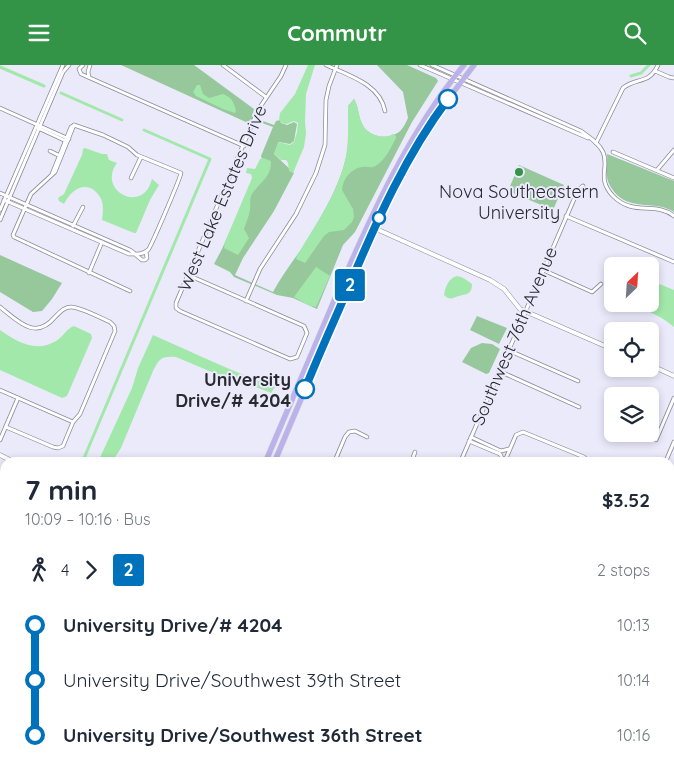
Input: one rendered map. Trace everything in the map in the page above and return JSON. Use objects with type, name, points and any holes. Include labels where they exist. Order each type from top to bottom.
[{"type":"main road","points":[[268,457],[367,224],[394,171],[426,116],[464,65]]},
{"type":"main road","points":[[277,457],[374,227],[437,114],[474,65]]},
{"type":"main road","points":[[413,155],[411,147],[423,127],[426,116]]},
{"type":"main road","points":[[327,318],[334,321]]},
{"type":"main road","points":[[300,379],[308,383]]},
{"type":"street","points":[[0,220],[63,65]]},
{"type":"street","points":[[38,127],[69,65]]},
{"type":"street","points":[[90,77],[88,70],[83,65],[79,69],[80,74],[244,146]]},
{"type":"street","points":[[88,70],[90,65]]},
{"type":"street","points":[[222,65],[266,97]]},
{"type":"street","name":"West Lake Estates Drive","points":[[246,301],[304,326],[307,333],[297,357],[290,359],[176,308],[176,303],[258,110],[281,76],[286,65]]},
{"type":"street","points":[[326,65],[336,67],[365,82],[384,104],[385,111]]},
{"type":"street","points":[[420,65],[454,77]]},
{"type":"street","points":[[432,65],[462,81],[581,131],[596,143],[605,157],[604,178],[613,196],[631,207],[662,209],[674,216]]},
{"type":"street","points":[[596,143],[601,137],[623,88],[629,84],[646,79],[655,71],[658,65]]},
{"type":"street","points":[[188,275],[246,301],[260,269],[292,220],[316,173],[325,145],[326,100],[336,67]]},
{"type":"street","points":[[655,71],[674,78]]},
{"type":"street","points":[[0,108],[67,140]]},
{"type":"street","points":[[130,291],[13,235],[31,194],[51,175],[71,127],[74,125],[120,143],[141,157],[181,173],[150,247],[146,252],[135,254]]},
{"type":"street","points":[[656,170],[674,150]]},
{"type":"street","points":[[50,151],[60,156]]},
{"type":"street","points":[[613,152],[674,178]]},
{"type":"street","points":[[131,178],[141,157]]},
{"type":"street","name":"Southwest 76th Avenue","points":[[462,457],[578,189],[583,186]]},
{"type":"street","points":[[0,193],[7,199],[25,207],[103,241],[130,250],[145,261],[147,258],[146,252]]},
{"type":"street","points":[[0,209],[7,199]]},
{"type":"street","points":[[73,227],[83,207]]},
{"type":"street","points":[[566,216],[674,262]]},
{"type":"street","points":[[367,224],[498,284],[504,289],[514,304],[524,311],[604,346]]},
{"type":"street","points":[[89,273],[103,241]]},
{"type":"street","points":[[543,270],[592,292],[601,284]]},
{"type":"street","points":[[0,307],[31,328],[46,326],[61,311],[70,307],[78,308],[107,321],[115,329],[115,333],[80,415],[73,422],[66,442],[61,447],[53,447],[6,427]]},
{"type":"street","points":[[508,350],[578,381]]},
{"type":"street","points":[[659,369],[674,376]]},
{"type":"street","points":[[499,371],[579,407]]},
{"type":"street","points":[[0,390],[73,422]]},
{"type":"street","points":[[659,433],[674,397]]},
{"type":"street","points":[[0,440],[18,398]]},
{"type":"street","points":[[337,457],[349,432],[355,431],[367,437]]},
{"type":"street","points":[[506,457],[516,435],[520,432],[525,432],[584,457]]},
{"type":"street","points":[[470,439],[501,451],[510,448]]},
{"type":"street","points":[[470,439],[501,457]]},
{"type":"street","points":[[668,457],[674,442]]},
{"type":"street","points":[[414,457],[416,453]]},
{"type":"shaded area","points":[[121,65],[194,65],[254,109],[252,117],[274,125],[276,121],[280,120],[281,123],[287,125],[294,122],[297,124],[294,141],[290,144],[279,142],[274,154],[294,173],[274,211],[243,258],[235,275],[273,292],[319,220],[339,179],[344,165],[349,137],[348,106],[354,99],[363,126],[370,133],[380,137],[395,135],[408,118],[403,92],[377,65],[407,65],[436,78],[438,81],[412,122],[355,232],[343,245],[317,309],[293,298],[277,295],[234,277],[230,272],[214,264],[262,159],[261,156],[273,127],[251,119],[248,123]]},
{"type":"shaded area","points":[[308,65],[315,65],[306,94],[306,134],[304,147],[293,173],[289,171],[286,160],[281,160],[274,154],[278,142],[290,145],[294,142],[298,123],[294,121],[287,124],[282,123],[279,120],[280,113],[295,94]]},
{"type":"shaded area","points":[[197,85],[200,85],[203,94],[209,98],[223,94],[229,97],[234,105],[235,113],[196,96],[193,92]]},
{"type":"shaded area","points":[[354,99],[367,131],[384,137],[393,134],[396,138],[386,156],[377,165],[358,168],[348,175],[342,190],[353,209],[354,217],[352,222],[344,230],[329,232],[324,236],[305,263],[296,259],[326,208],[343,169],[347,150],[348,106]]},
{"type":"shaded area","points":[[85,148],[107,154],[109,160],[117,163],[112,180],[120,193],[126,196],[141,195],[148,189],[152,179],[159,185],[150,200],[136,233],[102,220],[103,208],[101,199],[90,188],[85,187],[75,190],[64,204],[59,201],[58,198],[64,194]]},
{"type":"shaded area","points":[[607,154],[674,181],[674,212],[667,208],[630,202],[616,194],[610,186],[606,172]]},
{"type":"shaded area","points":[[263,158],[271,161],[271,167],[267,176],[251,196],[250,212],[244,229],[249,238],[238,255],[224,248],[225,242],[252,178],[251,174],[246,173],[247,168],[255,169],[260,159]]},
{"type":"shaded area","points":[[519,165],[564,185],[553,210],[508,191]]},
{"type":"shaded area","points":[[0,255],[62,283],[42,311],[33,312],[0,292]]},
{"type":"shaded area","points":[[316,267],[330,276],[316,307],[294,297]]},
{"type":"shaded area","points":[[457,276],[472,284],[471,290],[466,294],[451,299],[448,298],[444,295],[446,286]]},
{"type":"shaded area","points":[[659,284],[674,290],[674,327],[652,313],[659,313]]},
{"type":"shaded area","points":[[477,316],[507,328],[499,344],[470,330]]},
{"type":"shaded area","points":[[74,326],[91,334],[92,338],[67,396],[62,398],[0,370],[0,330],[27,345],[41,346],[56,341]]},
{"type":"shaded area","points":[[153,335],[275,387],[271,393],[256,387],[247,387],[176,357],[164,358],[159,361],[153,371],[121,448],[115,457],[100,457],[132,388],[138,368]]},
{"type":"shaded area","points":[[482,343],[492,344],[500,349],[489,373],[486,374],[462,362],[471,348]]},
{"type":"waterway","points":[[631,76],[641,73],[649,65]]},
{"type":"waterway","points":[[0,67],[44,86]]},
{"type":"waterway","points":[[61,93],[122,120]]},
{"type":"waterway","points":[[85,457],[210,159],[144,130]]},
{"type":"bus line","name":"2","points":[[305,389],[374,227],[401,174],[448,99]]},
{"type":"place","name":"Nova Southeastern University","points":[[519,172]]},
{"type":"place","name":"University Drive/# 4204","points":[[305,389]]}]
